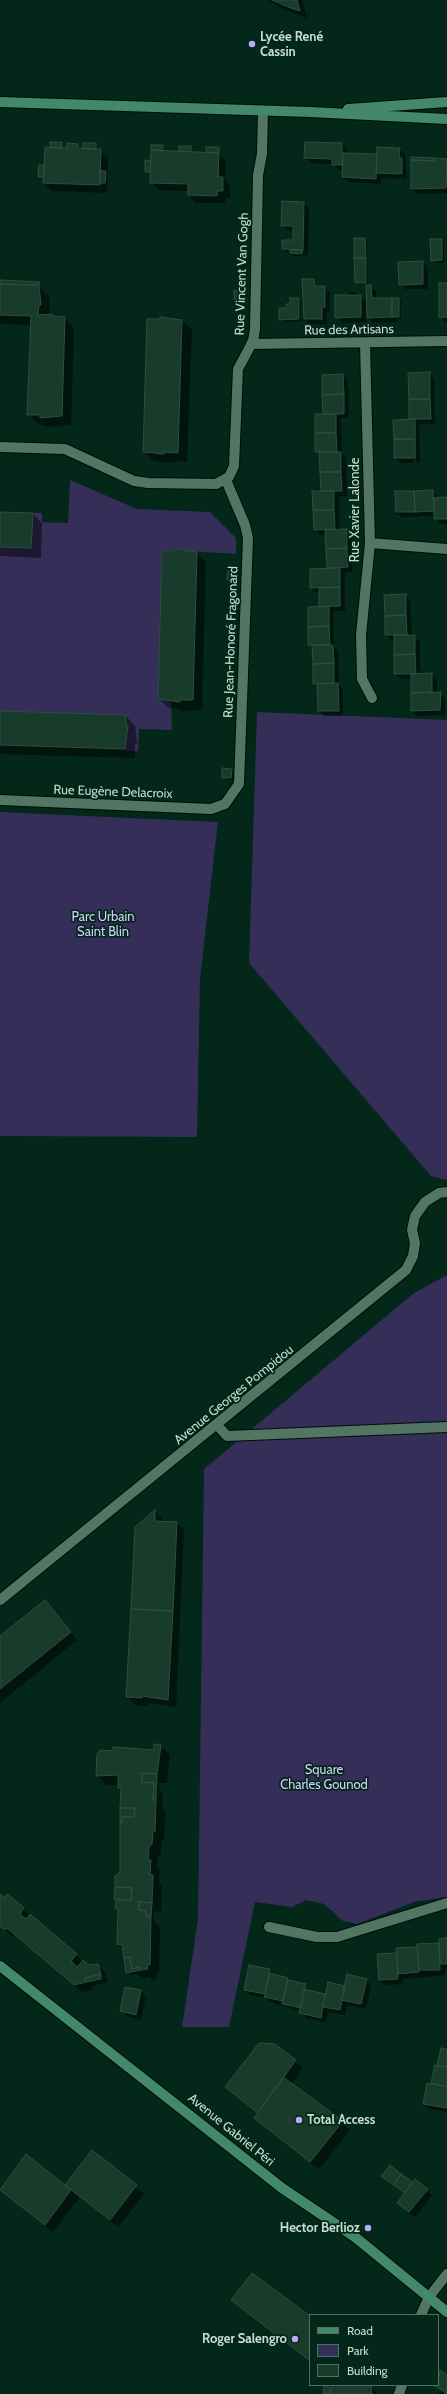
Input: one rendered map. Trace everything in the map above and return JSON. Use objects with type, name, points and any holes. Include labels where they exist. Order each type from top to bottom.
[{"type":"main road","points":[[0,102],[314,112],[447,119]]},
{"type":"main road","points":[[314,112],[447,102]]},
{"type":"main road","name":"Avenue Gabriel Péri","points":[[0,1966],[282,2188],[356,2237],[447,2312]]},
{"type":"street","name":"Rue Vincent Van Gogh","points":[[226,480],[233,472],[234,466],[238,369],[251,344],[255,329],[258,175],[262,154],[263,111]]},
{"type":"street","name":"Rue des Artisans","points":[[251,344],[447,341]]},
{"type":"street","name":"Rue Xavier Lalonde","points":[[365,343],[370,543],[361,634],[362,679],[372,698]]},
{"type":"street","points":[[0,446],[66,449],[134,481],[216,484],[226,480]]},
{"type":"street","name":"Rue Jean-Honoré Fragonard","points":[[225,804],[239,784],[248,538],[226,480]]},
{"type":"street","points":[[370,543],[447,549]]},
{"type":"street","name":"Rue Eugène Delacroix","points":[[0,800],[211,809],[225,804]]},
{"type":"street","name":"Avenue Georges Pompidou","points":[[0,1600],[406,1270],[413,1256],[415,1243],[412,1230],[415,1216],[425,1202],[439,1193],[447,1192]]},
{"type":"street","points":[[217,1425],[227,1436],[447,1427]]},
{"type":"street","points":[[269,1927],[317,1937],[337,1937],[447,1903]]},
{"type":"street","points":[[421,2314],[429,2297],[447,2274]]},
{"type":"green space","points":[[70,480],[137,509],[210,512],[236,538],[236,554],[184,551],[184,549],[162,551],[158,699],[171,699],[172,730],[139,729],[138,751],[125,751],[128,726],[126,726],[126,715],[0,711],[0,547],[31,548],[33,513],[42,513],[42,522],[68,523]]},
{"type":"green space","points":[[257,712],[447,720],[447,1180],[431,1176],[249,963]]},
{"type":"green space","name":"Parc Urbain Saint Blin","points":[[0,812],[218,822],[200,979],[197,1137],[0,1136]]},
{"type":"green space","name":"Square Charles Gounod","points":[[447,1275],[447,1897],[414,1902],[357,1924],[343,1921],[324,1904],[306,1900],[292,1907],[255,1902],[229,2027],[182,2027],[198,1919],[204,1469],[414,1293]]},
{"type":"building","points":[[272,0],[297,0],[300,11],[288,7]]},
{"type":"building","points":[[50,142],[62,142],[62,148],[50,147]]},
{"type":"building","points":[[305,142],[342,143],[342,165],[332,165],[332,159],[304,158]]},
{"type":"building","points":[[67,143],[78,144],[78,148],[101,149],[100,185],[43,183],[45,147],[67,148]]},
{"type":"building","points":[[83,143],[96,143],[96,149],[83,149]]},
{"type":"building","points":[[151,145],[163,145],[163,151],[151,150]]},
{"type":"building","points":[[179,146],[191,146],[191,152],[179,151]]},
{"type":"building","points":[[206,147],[219,147],[219,153],[206,152]]},
{"type":"building","points":[[377,147],[400,148],[399,158],[402,158],[402,174],[376,173]]},
{"type":"building","points":[[151,150],[219,153],[218,177],[223,177],[223,191],[217,191],[217,196],[188,195],[188,184],[150,183]]},
{"type":"building","points":[[343,153],[377,154],[376,179],[342,177]]},
{"type":"building","points":[[411,157],[434,158],[435,161],[411,160]]},
{"type":"building","points":[[434,158],[447,159],[446,188],[411,189],[411,160],[435,161]]},
{"type":"building","points":[[145,160],[151,161],[150,172],[145,172]]},
{"type":"building","points":[[39,165],[44,165],[44,177],[38,177]]},
{"type":"building","points":[[100,171],[106,171],[105,183],[100,183]]},
{"type":"building","points":[[282,201],[304,202],[303,250],[282,249],[282,240],[293,240],[293,226],[281,226]]},
{"type":"building","points":[[354,238],[365,238],[366,258],[354,258]]},
{"type":"building","points":[[430,239],[442,239],[442,260],[431,261]]},
{"type":"building","points":[[290,250],[303,250],[302,254],[290,253]]},
{"type":"building","points":[[354,258],[366,258],[366,283],[355,283]]},
{"type":"building","points":[[423,261],[423,284],[399,285],[398,262]]},
{"type":"building","points":[[302,279],[314,279],[315,286],[325,286],[325,307],[322,307],[322,319],[304,319]]},
{"type":"building","points":[[0,280],[40,282],[39,285],[0,284]]},
{"type":"building","points":[[439,283],[447,283],[447,317],[439,318]]},
{"type":"building","points":[[0,284],[39,285],[41,305],[39,305],[38,315],[52,314],[52,316],[65,317],[62,416],[40,418],[40,415],[27,415],[31,316],[0,315]]},
{"type":"building","points":[[366,285],[371,285],[372,298],[392,298],[392,317],[367,318]]},
{"type":"building","points":[[234,290],[243,291],[243,300],[234,300]]},
{"type":"building","points":[[335,295],[361,295],[361,317],[335,318]]},
{"type":"building","points":[[290,298],[299,298],[299,319],[279,320],[279,308],[286,308],[286,304],[290,304]]},
{"type":"building","points":[[392,298],[399,298],[399,317],[392,317]]},
{"type":"building","points":[[160,317],[182,320],[178,453],[164,452],[164,454],[143,452],[147,319],[160,319]]},
{"type":"building","points":[[430,372],[430,399],[409,399],[408,373]]},
{"type":"building","points":[[343,374],[344,394],[322,395],[322,375]]},
{"type":"building","points":[[344,394],[344,414],[323,414],[322,395]]},
{"type":"building","points":[[409,399],[430,399],[431,419],[409,419]]},
{"type":"building","points":[[315,414],[336,414],[336,433],[315,433]]},
{"type":"building","points":[[415,419],[415,439],[394,439],[393,420]]},
{"type":"building","points":[[315,433],[336,433],[337,452],[315,452]]},
{"type":"building","points":[[394,439],[415,439],[415,458],[394,458]]},
{"type":"building","points":[[319,452],[341,452],[341,472],[320,472]]},
{"type":"building","points":[[320,472],[341,472],[342,491],[321,491]]},
{"type":"building","points":[[433,490],[434,511],[415,512],[414,491]]},
{"type":"building","points":[[312,491],[334,491],[334,510],[313,510]]},
{"type":"building","points":[[395,491],[414,491],[415,512],[396,512]]},
{"type":"building","points":[[447,497],[447,519],[434,519],[434,498]]},
{"type":"building","points":[[313,510],[334,510],[335,529],[314,530]]},
{"type":"building","points":[[0,512],[33,513],[31,548],[0,547]]},
{"type":"building","points":[[347,529],[347,548],[326,549],[325,530]]},
{"type":"building","points":[[347,548],[348,567],[327,568],[326,549]]},
{"type":"building","points":[[175,549],[197,552],[193,700],[180,700],[180,702],[158,699],[162,551],[175,551]]},
{"type":"building","points":[[340,568],[340,587],[310,588],[310,569]]},
{"type":"building","points":[[228,571],[237,571],[237,581],[227,580]]},
{"type":"building","points":[[340,587],[340,606],[319,607],[319,588]]},
{"type":"building","points":[[406,594],[406,615],[385,616],[384,595]]},
{"type":"building","points":[[329,606],[329,626],[308,627],[308,607]]},
{"type":"building","points":[[406,615],[407,635],[385,635],[385,616]]},
{"type":"building","points":[[329,626],[330,645],[308,645],[308,627]]},
{"type":"building","points":[[394,635],[415,635],[415,654],[394,655]]},
{"type":"building","points":[[312,645],[333,645],[334,663],[313,664]]},
{"type":"building","points":[[415,654],[416,674],[394,674],[394,655]]},
{"type":"building","points":[[334,663],[334,683],[313,684],[313,664]]},
{"type":"building","points":[[432,673],[432,692],[411,693],[411,674]]},
{"type":"building","points":[[338,683],[339,711],[318,711],[317,684]]},
{"type":"building","points":[[441,692],[440,710],[411,711],[411,693]]},
{"type":"building","points":[[0,711],[126,715],[126,726],[128,726],[125,749],[0,745]]},
{"type":"building","points":[[222,768],[232,769],[231,778],[222,778]]},
{"type":"building","points":[[155,1510],[155,1521],[177,1522],[173,1611],[131,1609],[135,1527]]},
{"type":"building","points":[[45,1600],[71,1632],[0,1689],[0,1636]]},
{"type":"building","points":[[131,1609],[173,1611],[168,1700],[142,1696],[142,1698],[126,1697]]},
{"type":"building","points":[[154,1744],[161,1745],[157,1774],[142,1773],[142,1782],[154,1783],[153,1800],[156,1800],[155,1832],[153,1831],[152,1844],[149,1847],[148,1860],[151,1860],[150,1874],[153,1875],[152,1903],[139,1902],[139,1910],[146,1911],[146,1916],[151,1917],[150,1965],[147,1964],[148,1969],[141,1970],[140,1967],[132,1969],[130,1957],[124,1958],[122,1945],[117,1944],[118,1909],[115,1909],[116,1900],[131,1900],[132,1888],[115,1887],[115,1876],[120,1872],[120,1822],[122,1823],[122,1817],[134,1817],[135,1808],[120,1808],[121,1788],[118,1788],[118,1775],[96,1776],[97,1754],[100,1750],[113,1751],[113,1747],[154,1750]]},
{"type":"building","points":[[142,1773],[157,1774],[156,1800],[153,1800],[154,1783],[142,1782]]},
{"type":"building","points":[[120,1808],[135,1808],[134,1817],[122,1817],[122,1823],[120,1822]]},
{"type":"building","points":[[115,1887],[132,1888],[131,1900],[114,1899]]},
{"type":"building","points":[[0,1894],[4,1897],[8,1894],[24,1908],[20,1914],[26,1919],[30,1914],[77,1954],[71,1961],[77,1967],[83,1960],[89,1965],[98,1964],[101,1974],[85,1978],[86,1982],[74,1985],[7,1928],[5,1930],[0,1926]]},
{"type":"building","points":[[139,1902],[152,1903],[151,1917],[146,1916],[146,1911],[139,1910]]},
{"type":"building","points":[[447,1938],[447,1964],[440,1964],[439,1939]]},
{"type":"building","points":[[439,1943],[440,1970],[419,1970],[417,1944]]},
{"type":"building","points":[[417,1947],[419,1972],[398,1974],[396,1948]]},
{"type":"building","points":[[397,1953],[398,1979],[379,1980],[377,1954]]},
{"type":"building","points":[[130,1957],[132,1969],[140,1967],[141,1970],[126,1973],[124,1958]]},
{"type":"building","points":[[249,1965],[270,1969],[265,1994],[244,1990]]},
{"type":"building","points":[[270,1973],[288,1978],[283,2001],[264,1997]]},
{"type":"building","points":[[101,1974],[101,1979],[86,1982],[85,1978]]},
{"type":"building","points":[[347,1974],[367,1979],[361,2004],[341,2000]]},
{"type":"building","points":[[288,1980],[306,1984],[301,2008],[282,2004]]},
{"type":"building","points":[[328,1982],[345,1986],[340,2010],[323,2007]]},
{"type":"building","points":[[125,1987],[141,1990],[136,2015],[120,2011]]},
{"type":"building","points":[[304,1989],[325,1994],[321,2018],[299,2013]]},
{"type":"building","points":[[259,2043],[275,2044],[296,2060],[258,2113],[225,2087]]},
{"type":"building","points":[[441,2048],[447,2049],[447,2067],[437,2066]]},
{"type":"building","points":[[435,2065],[447,2067],[447,2087],[431,2083]]},
{"type":"building","name":"Total Access","points":[[283,2077],[343,2121],[310,2162],[254,2118]]},
{"type":"building","points":[[427,2083],[447,2087],[447,2108],[423,2104]]},
{"type":"building","points":[[92,2150],[137,2185],[110,2220],[65,2185]]},
{"type":"building","points":[[26,2154],[71,2190],[45,2225],[0,2190]]},
{"type":"building","points":[[390,2165],[401,2174],[394,2185],[381,2176]]},
{"type":"building","points":[[401,2174],[413,2182],[405,2193],[394,2185]]},
{"type":"building","points":[[415,2179],[428,2189],[409,2212],[397,2203]]},
{"type":"building","name":"Roger Salengro","points":[[252,2273],[309,2315],[309,2360],[231,2300]]},
{"type":"building","points":[[440,2370],[447,2375],[447,2394],[435,2386],[439,2386]]},
{"type":"building","points":[[324,2386],[332,2388],[328,2394],[323,2393]]},
{"type":"building","points":[[333,2386],[371,2386],[372,2394],[328,2394]]},
{"type":"place","name":"Lycée René Cassin","points":[[252,44]]},
{"type":"place","name":"Total Access","points":[[299,2120]]},
{"type":"place","name":"Hector Berlioz","points":[[368,2228]]},
{"type":"place","name":"Roger Salengro","points":[[295,2339]]}]
